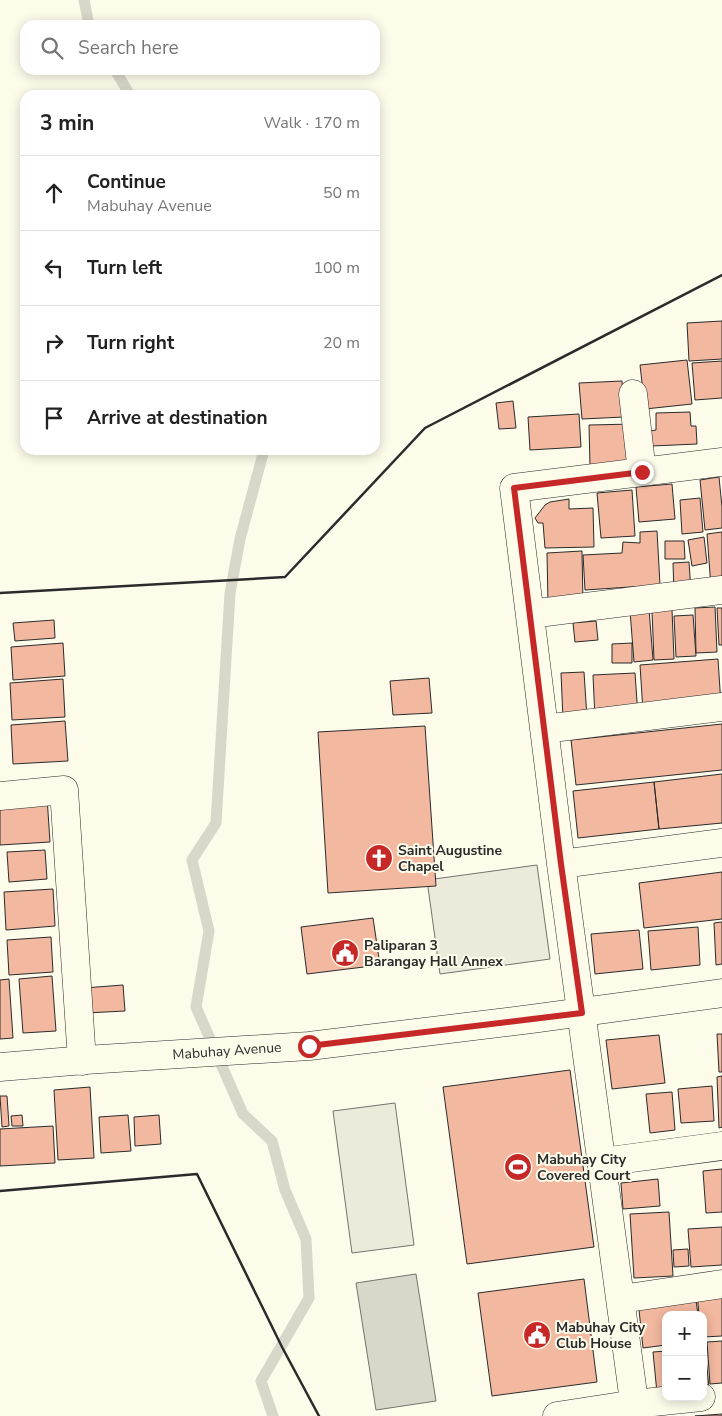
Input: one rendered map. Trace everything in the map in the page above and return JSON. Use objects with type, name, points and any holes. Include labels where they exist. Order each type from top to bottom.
[{"type":"street","points":[[633,394],[642,472]]},
{"type":"street","points":[[635,1410],[561,864],[514,488],[722,462]]},
{"type":"street","points":[[530,614],[722,590]]},
{"type":"street","points":[[544,729],[722,706]]},
{"type":"street","points":[[0,796],[64,790],[83,1060]]},
{"type":"street","points":[[561,864],[722,843]]},
{"type":"street","name":"Mabuhay Avenue","points":[[0,1067],[309,1046],[582,1013],[722,993]]},
{"type":"street","points":[[602,1162],[722,1146]]},
{"type":"street","points":[[621,1299],[722,1284]]},
{"type":"street","points":[[707,1396],[722,1395]]},
{"type":"street","points":[[557,1416],[635,1410],[681,1401]]},
{"type":"shaded area","points":[[537,865],[550,959],[440,974],[427,880]]},
{"type":"shaded area","points":[[395,1103],[414,1245],[352,1253],[333,1111]]},
{"type":"shaded area","points":[[416,1274],[436,1401],[376,1410],[356,1283]]},
{"type":"building","points":[[722,321],[722,359],[689,361],[687,323]]},
{"type":"building","points":[[687,360],[692,404],[645,409],[640,365]]},
{"type":"building","points":[[722,361],[722,398],[695,400],[692,363]]},
{"type":"building","points":[[622,381],[624,417],[582,419],[579,383]]},
{"type":"building","points":[[513,401],[516,428],[499,429],[496,403]]},
{"type":"building","points":[[690,412],[691,426],[696,426],[697,444],[652,446],[650,431],[656,430],[656,413]]},
{"type":"building","points":[[579,414],[581,447],[530,450],[528,417]]},
{"type":"building","points":[[634,424],[635,464],[590,466],[589,425]]},
{"type":"building","points":[[719,477],[722,528],[705,530],[700,480]]},
{"type":"building","points":[[672,484],[675,519],[639,522],[636,487]]},
{"type":"building","points":[[632,490],[635,536],[601,538],[597,493]]},
{"type":"building","points":[[700,498],[703,532],[682,534],[680,500]]},
{"type":"building","points":[[569,499],[569,509],[593,508],[594,547],[545,548],[543,523],[538,523],[535,518],[545,505],[550,502]]},
{"type":"building","points":[[657,531],[660,585],[585,590],[583,555],[622,553],[623,542],[640,543],[640,532]]},
{"type":"building","points":[[722,532],[722,586],[711,587],[707,534]]},
{"type":"building","points":[[704,537],[707,563],[692,566],[688,540]]},
{"type":"building","points":[[665,541],[684,541],[685,559],[665,559]]},
{"type":"building","points":[[582,551],[583,603],[548,604],[547,553]]},
{"type":"building","points":[[689,562],[691,591],[674,592],[673,563]]},
{"type":"building","points":[[715,607],[717,652],[696,653],[695,608]]},
{"type":"building","points":[[717,608],[722,608],[722,645],[719,645]]},
{"type":"building","points":[[649,609],[653,660],[634,662],[630,611]]},
{"type":"building","points":[[672,610],[674,659],[654,660],[652,611]]},
{"type":"building","points":[[693,615],[696,656],[676,657],[674,616]]},
{"type":"building","points":[[54,620],[55,638],[15,641],[13,623]]},
{"type":"building","points":[[596,621],[598,640],[575,642],[573,623]]},
{"type":"building","points":[[63,643],[65,676],[13,680],[11,647]]},
{"type":"building","points":[[632,643],[632,663],[612,663],[612,644]]},
{"type":"building","points":[[718,659],[721,705],[643,711],[640,665]]},
{"type":"building","points":[[584,672],[587,718],[563,719],[561,673]]},
{"type":"building","points":[[635,673],[638,716],[595,719],[593,675]]},
{"type":"building","points":[[429,678],[432,713],[393,715],[390,681]]},
{"type":"building","points":[[63,679],[65,717],[12,720],[10,683]]},
{"type":"building","points":[[65,721],[68,761],[13,764],[11,725]]},
{"type":"building","points":[[722,724],[722,770],[576,785],[571,740]]},
{"type":"building","points":[[425,726],[436,886],[328,893],[318,732]]},
{"type":"building","points":[[722,774],[722,823],[659,829],[654,782]]},
{"type":"building","points":[[654,782],[659,829],[578,838],[573,791]]},
{"type":"building","points":[[47,797],[50,842],[0,845],[0,800]]},
{"type":"building","points":[[45,850],[47,879],[9,882],[7,852]]},
{"type":"building","points":[[722,872],[722,919],[644,928],[639,883]]},
{"type":"building","points":[[53,889],[55,926],[6,930],[4,892]]},
{"type":"building","points":[[373,918],[380,965],[307,974],[301,927]]},
{"type":"building","points":[[722,922],[722,964],[716,965],[714,923]]},
{"type":"building","points":[[698,927],[700,965],[651,970],[648,931]]},
{"type":"building","points":[[639,930],[643,969],[595,974],[591,934]]},
{"type":"building","points":[[51,937],[53,972],[9,975],[7,940]]},
{"type":"building","points":[[52,976],[56,1031],[23,1033],[19,979]]},
{"type":"building","points":[[9,979],[13,1038],[0,1039],[0,980]]},
{"type":"building","points":[[123,985],[125,1011],[86,1013],[84,988]]},
{"type":"building","points":[[717,1034],[722,1034],[722,1072],[719,1072]]},
{"type":"building","points":[[659,1035],[665,1083],[612,1089],[606,1040]]},
{"type":"building","name":"Mabuhay City Covered Court","points":[[570,1070],[594,1247],[467,1264],[443,1087]]},
{"type":"building","points":[[722,1076],[722,1127],[719,1128],[717,1077]]},
{"type":"building","points":[[712,1086],[714,1121],[681,1123],[678,1089]]},
{"type":"building","points":[[90,1087],[94,1158],[58,1160],[54,1090]]},
{"type":"building","points":[[672,1092],[675,1130],[650,1133],[646,1094]]},
{"type":"building","points":[[0,1096],[7,1096],[9,1126],[2,1127]]},
{"type":"building","points":[[22,1115],[23,1126],[12,1126],[11,1116]]},
{"type":"building","points":[[128,1115],[131,1151],[101,1153],[99,1117]]},
{"type":"building","points":[[159,1115],[161,1144],[135,1146],[134,1117]]},
{"type":"building","points":[[53,1126],[55,1163],[0,1166],[0,1129]]},
{"type":"building","points":[[722,1169],[722,1212],[706,1213],[703,1171]]},
{"type":"building","points":[[658,1179],[660,1206],[623,1209],[621,1183]]},
{"type":"building","points":[[669,1212],[673,1276],[634,1278],[630,1214]]},
{"type":"building","points":[[722,1227],[722,1265],[691,1267],[688,1229]]},
{"type":"building","points":[[688,1249],[689,1266],[674,1267],[673,1250]]},
{"type":"building","points":[[584,1279],[597,1382],[492,1396],[478,1293]]},
{"type":"building","points":[[722,1290],[722,1336],[707,1337],[707,1311],[699,1311],[697,1293]]},
{"type":"building","points":[[695,1293],[697,1311],[662,1311],[662,1346],[643,1348],[638,1300]]},
{"type":"building","points":[[722,1341],[722,1383],[710,1384],[707,1342]]},
{"type":"building","points":[[662,1351],[662,1392],[657,1393],[653,1352]]},
{"type":"building","points":[[707,1368],[709,1388],[707,1388]]},
{"type":"building","points":[[722,1414],[722,1416],[695,1416]]},
{"type":"waterway","points":[[84,0],[88,20]]},
{"type":"waterway","points":[[118,75],[127,90]]},
{"type":"waterway","points":[[263,455],[240,539],[230,593],[216,823],[192,860],[209,931],[196,1007],[243,1114],[272,1141],[285,1190],[306,1239],[309,1298],[261,1381],[273,1416]]},
{"type":"wall","points":[[0,593],[285,577],[425,428],[722,275]]},
{"type":"wall","points":[[0,1191],[197,1174],[282,1347],[319,1416]]},
{"type":"place","name":"Saint Augustine Chapel","points":[[379,858]]},
{"type":"place","name":"Paliparan 3 Barangay Hall Annex","points":[[345,953]]},
{"type":"place","name":"Mabuhay City Covered Court","points":[[518,1167]]},
{"type":"place","name":"Mabuhay City Club House","points":[[537,1335]]},
{"type":"route","points":[[309,1046],[582,1013],[561,864],[514,488],[642,472]]}]
